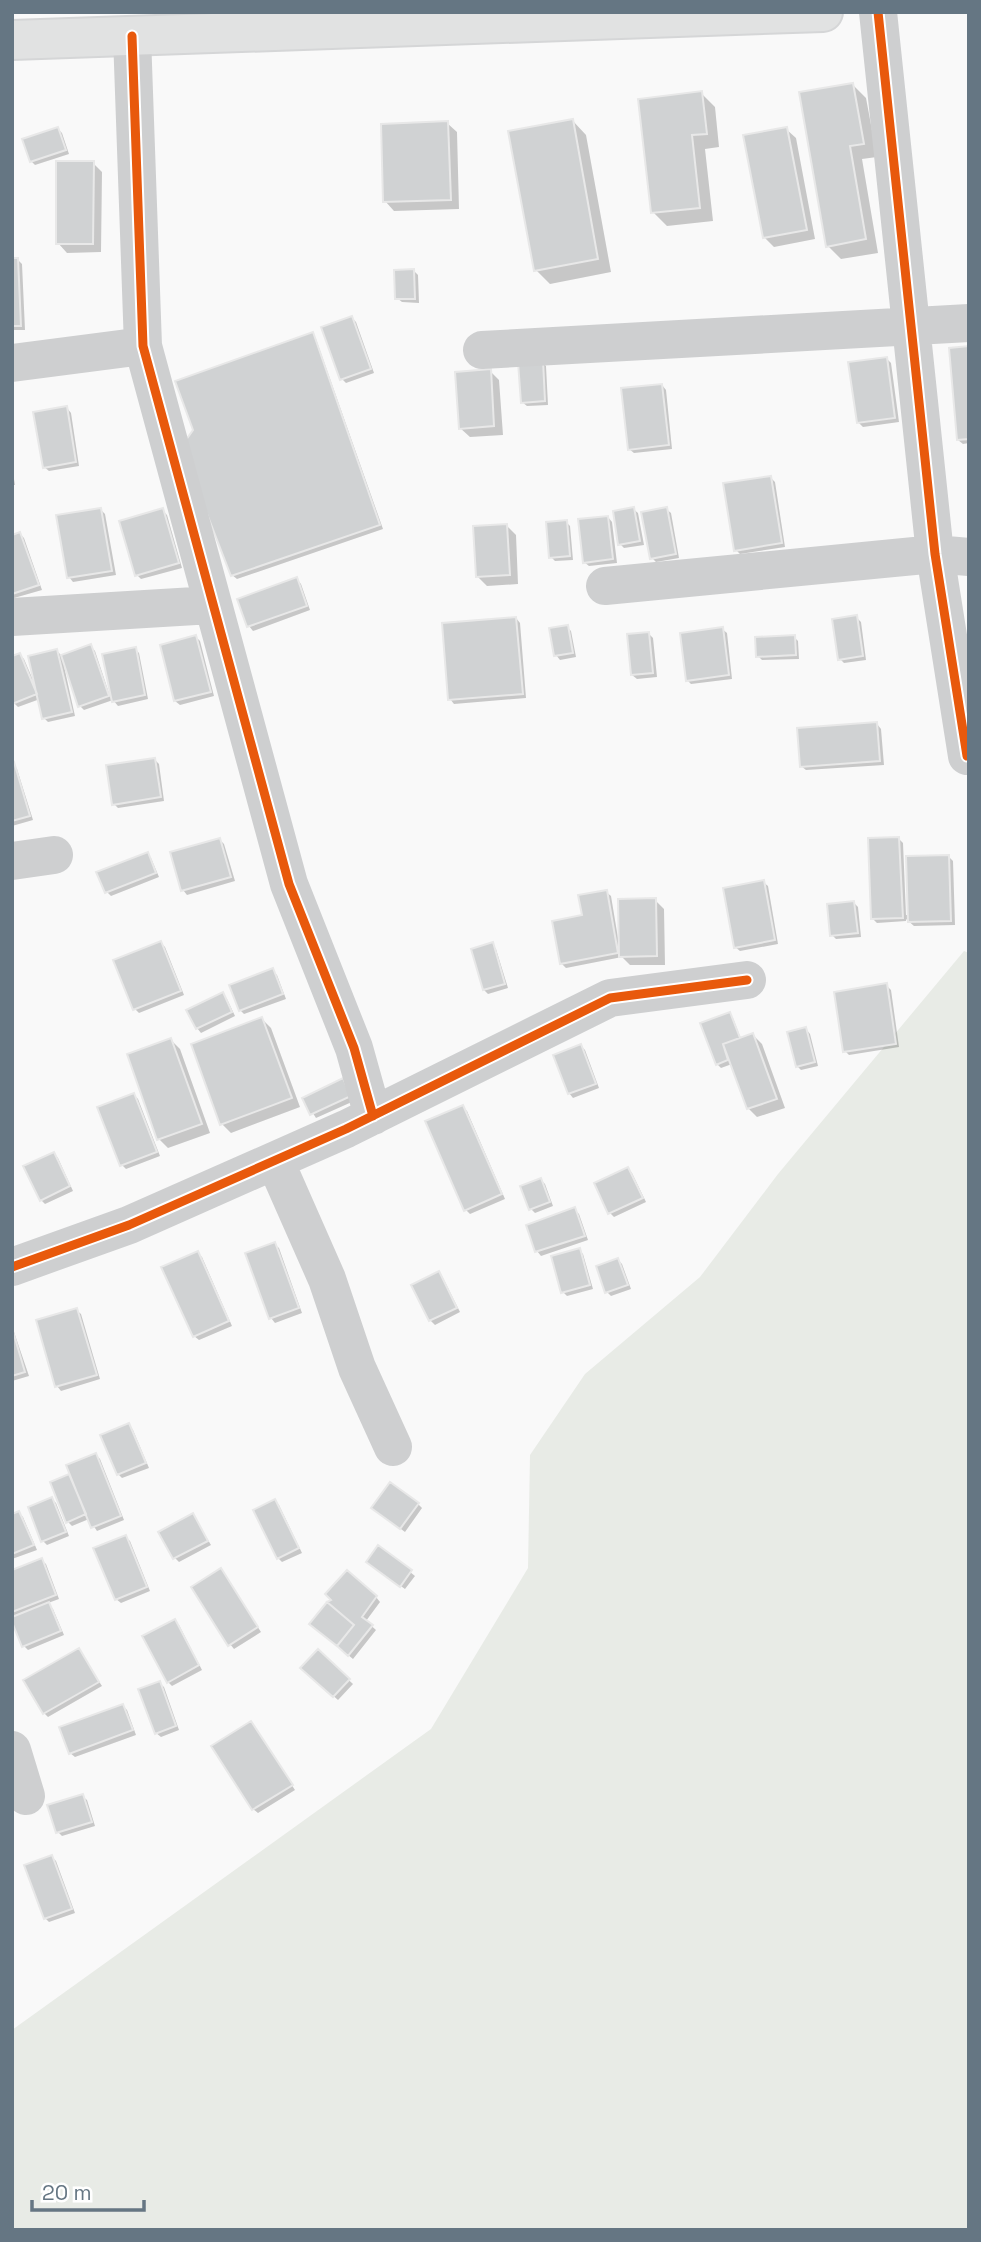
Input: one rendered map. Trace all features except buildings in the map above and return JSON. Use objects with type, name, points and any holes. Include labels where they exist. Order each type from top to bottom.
[{"type":"main road","points":[[12,40],[823,12]]},
{"type":"street","points":[[878,12],[912,326],[952,556],[967,756]]},
{"type":"street","points":[[132,36],[143,346],[289,884],[354,1048],[373,1116]]},
{"type":"street","points":[[482,350],[969,323]]},
{"type":"street","points":[[12,363],[143,346]]},
{"type":"street","points":[[605,586],[952,556]]},
{"type":"street","points":[[12,617],[212,605]]},
{"type":"street","points":[[12,861],[54,855]]},
{"type":"street","points":[[12,1267],[129,1225],[275,1161],[373,1116],[610,998],[747,980]]},
{"type":"street","points":[[275,1161],[327,1279],[357,1368],[393,1447]]},
{"type":"street","points":[[12,1750],[26,1796]]},
{"type":"shaded area","points":[[964,951],[969,953],[969,2230],[12,2230],[12,2030],[431,1729],[528,1568],[530,1455],[585,1374],[700,1277],[778,1174]]},
{"type":"cycle path","points":[[878,12],[935,554],[967,756]]},
{"type":"cycle path","points":[[132,36],[143,346],[289,884],[354,1048],[373,1116]]},
{"type":"cycle path","points":[[12,1267],[129,1225],[346,1129],[610,998],[747,980]]}]
